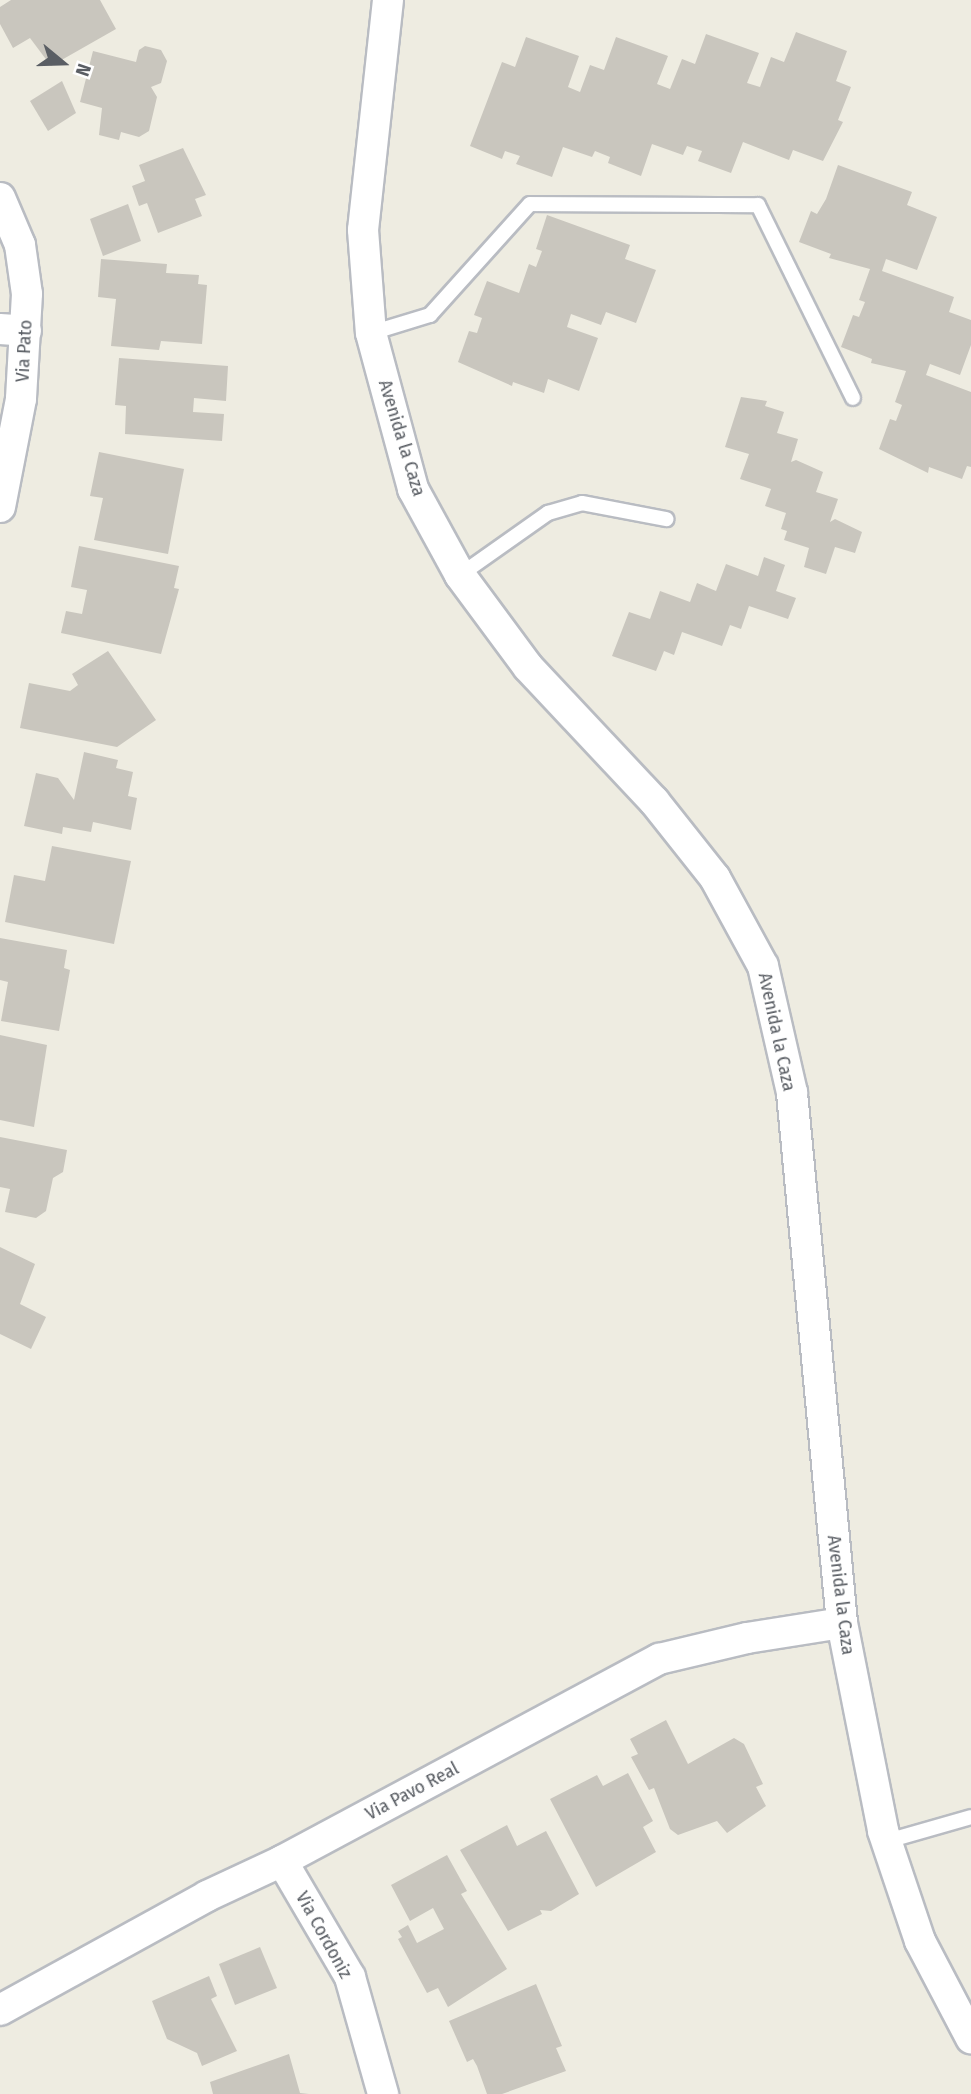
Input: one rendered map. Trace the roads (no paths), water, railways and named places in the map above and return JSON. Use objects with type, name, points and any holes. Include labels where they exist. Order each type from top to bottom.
[{"type":"street","name":"Avenida la Caza","points":[[388,0],[363,230],[371,332],[413,489],[460,575],[528,667],[654,801],[715,878],[763,966],[792,1093],[842,1623],[887,1841],[920,1941],[971,2038]]},
{"type":"street","name":"Via Pato","points":[[0,198],[20,245],[13,330],[21,399],[0,507]]},
{"type":"street","name":"Via Pavo Real","points":[[0,2010],[207,1896],[282,1861],[659,1659],[747,1638],[842,1623]]},
{"type":"street","name":"Via Cordoniz","points":[[282,1861],[350,1977],[383,2094]]},
{"type":"lane","points":[[371,332],[430,315],[530,204],[758,205],[853,398]]},
{"type":"lane","points":[[460,575],[548,513],[582,503],[666,519]]},
{"type":"lane","points":[[887,1841],[971,1817]]}]
